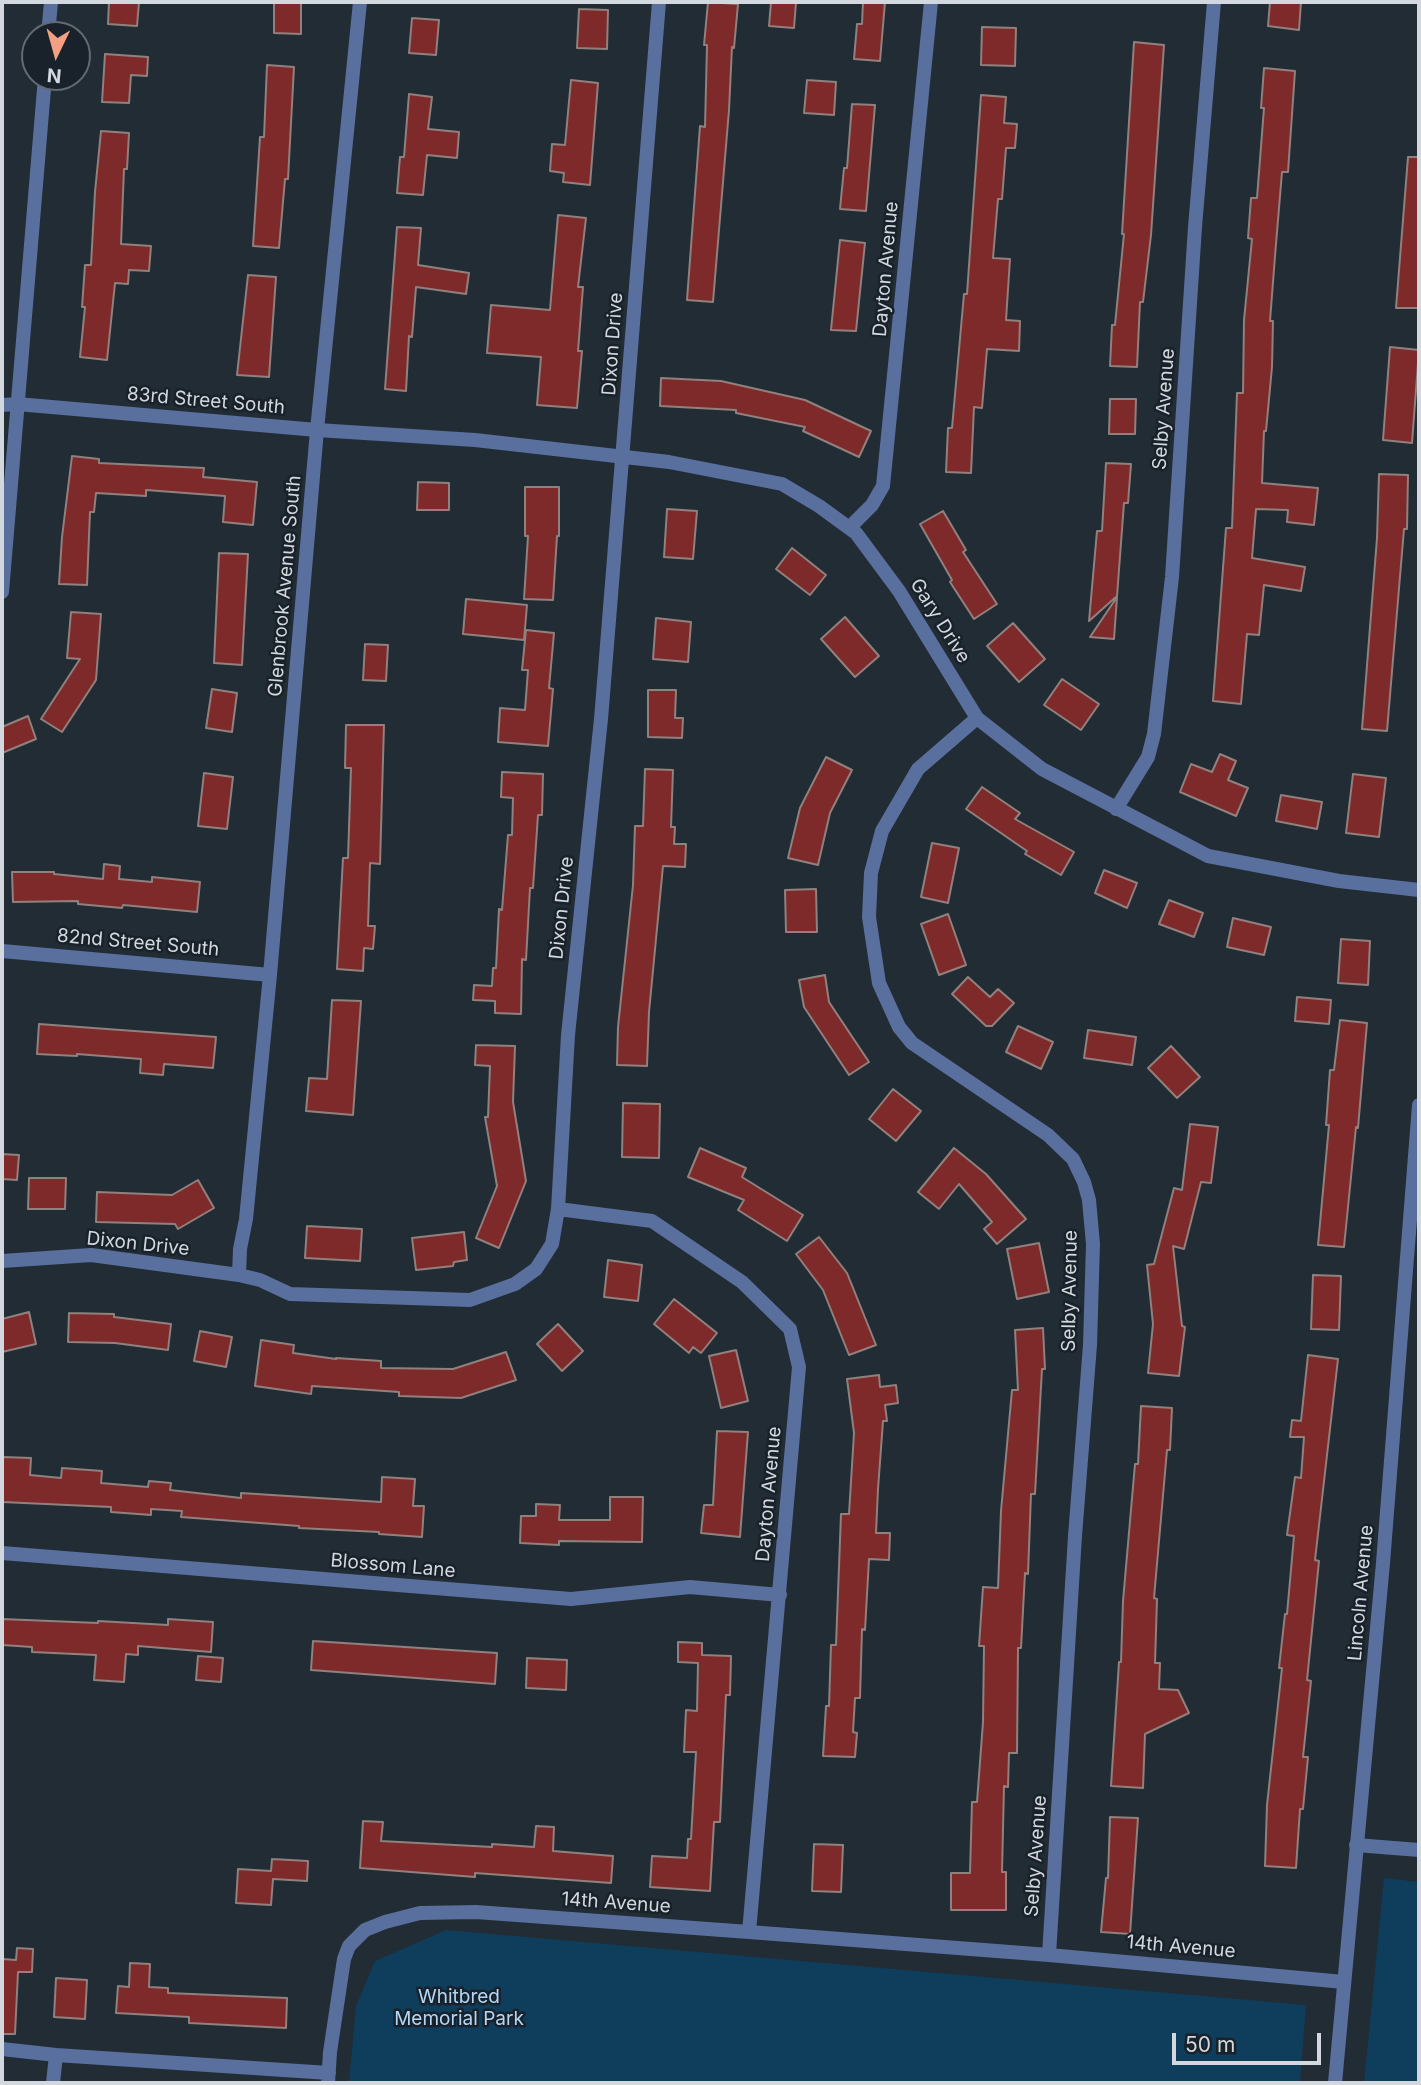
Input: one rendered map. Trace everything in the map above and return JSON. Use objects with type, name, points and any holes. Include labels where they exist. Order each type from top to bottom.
[{"type":"street","points":[[49,21],[51,2]]},
{"type":"street","name":"Glenbrook Avenue South","points":[[239,1275],[270,975],[317,430],[360,2]]},
{"type":"street","name":"Dixon Drive","points":[[2,1261],[91,1255],[239,1275],[260,1280],[290,1294],[470,1300],[515,1284],[536,1269],[552,1244],[558,1209],[568,1035],[601,719],[659,2]]},
{"type":"street","name":"Dayton Avenue","points":[[849,528],[872,505],[883,486],[932,2]]},
{"type":"street","name":"Selby Avenue","points":[[1116,809],[1148,757],[1154,734],[1172,577],[1195,227],[1214,2]]},
{"type":"street","points":[[2,592],[9,405],[43,91]]},
{"type":"street","name":"83rd Street South","points":[[9,405],[407,435]]},
{"type":"street","name":"Gary Drive","points":[[407,435],[669,462],[782,484],[856,533],[899,591],[977,718],[1042,769],[1208,856],[1339,881],[1419,890]]},
{"type":"street","name":"Selby Avenue","points":[[977,718],[918,769],[882,831],[871,873],[869,917],[879,983],[898,1027],[912,1043],[1048,1135],[1073,1159],[1089,1200],[1093,1244],[1090,1345],[1075,1536],[1049,1955]]},
{"type":"street","name":"82nd Street South","points":[[2,951],[270,975]]},
{"type":"street","name":"Lincoln Avenue","points":[[1335,2083],[1384,1549],[1419,1105]]},
{"type":"street","name":"Dayton Avenue","points":[[558,1209],[652,1222],[742,1282],[790,1329],[799,1367],[749,1932]]},
{"type":"street","name":"Blossom Lane","points":[[2,1552],[571,1599],[690,1587],[780,1595]]},
{"type":"street","points":[[1356,1845],[1419,1850]]},
{"type":"street","name":"14th Avenue","points":[[2,2049],[329,2078],[334,2026],[349,1946],[365,1930],[420,1913],[475,1912],[749,1932],[1049,1955],[1345,1982]]},
{"type":"street","points":[[53,2083],[56,2055]]},
{"type":"green space","points":[[1384,1878],[1419,1882],[1419,2083],[1364,2083]]},
{"type":"green space","name":"Whitbred Memorial Park","points":[[446,1930],[1306,2005],[1300,2083],[349,2083],[356,2006],[375,1961]]},
{"type":"building","points":[[109,2],[139,2],[137,26],[108,24]]},
{"type":"building","points":[[274,2],[301,2],[301,34],[274,33]]},
{"type":"building","points":[[708,2],[738,4],[734,48],[732,47],[713,302],[687,300],[700,126],[705,127],[707,45],[704,45]]},
{"type":"building","points":[[771,2],[796,2],[794,28],[769,26]]},
{"type":"building","points":[[863,2],[885,2],[880,61],[854,59],[857,24],[862,24]]},
{"type":"building","points":[[1270,2],[1301,2],[1299,30],[1268,26]]},
{"type":"building","points":[[579,9],[608,10],[607,49],[577,48]]},
{"type":"building","points":[[412,18],[439,20],[436,55],[409,53]]},
{"type":"building","points":[[982,27],[1016,28],[1015,66],[981,65]]},
{"type":"building","points":[[1134,42],[1164,45],[1151,235],[1143,302],[1140,302],[1137,367],[1110,366],[1112,325],[1115,325],[1124,234]]},
{"type":"building","points":[[105,54],[148,57],[147,76],[131,75],[129,103],[102,102]]},
{"type":"building","points":[[267,65],[294,67],[288,179],[285,179],[279,248],[253,246],[260,137],[264,137]]},
{"type":"building","points":[[1264,68],[1295,71],[1288,172],[1282,172],[1275,256],[1270,321],[1273,321],[1272,367],[1264,431],[1262,483],[1318,488],[1314,525],[1287,522],[1288,510],[1256,509],[1252,558],[1305,567],[1301,591],[1264,585],[1259,635],[1247,634],[1241,704],[1213,701],[1226,528],[1232,528],[1237,393],[1243,393],[1244,320],[1252,239],[1248,238],[1251,198],[1257,198],[1264,108],[1261,108]]},
{"type":"building","points":[[571,80],[598,83],[590,185],[563,182],[564,173],[550,171],[552,144],[565,145]]},
{"type":"building","points":[[807,80],[836,82],[834,115],[804,113]]},
{"type":"building","points":[[409,94],[432,97],[428,129],[459,132],[457,158],[427,155],[423,195],[397,193],[400,157],[404,157]]},
{"type":"building","points":[[981,95],[1006,97],[1004,123],[1017,124],[1015,148],[1006,148],[993,258],[1010,259],[1006,320],[1020,321],[1019,351],[987,349],[982,408],[974,407],[971,473],[946,472],[948,428],[952,428],[964,294],[967,294]]},
{"type":"building","points":[[852,104],[875,105],[866,211],[840,209],[844,168],[847,168]]},
{"type":"building","points":[[101,131],[129,133],[127,169],[124,169],[121,244],[151,246],[149,271],[129,270],[128,284],[115,283],[107,360],[80,357],[85,307],[82,307],[85,265],[91,265]]},
{"type":"building","points":[[1408,157],[1419,157],[1419,308],[1396,308]]},
{"type":"building","points":[[558,215],[586,218],[578,287],[583,287],[578,351],[582,351],[577,408],[537,405],[541,357],[487,353],[491,305],[550,310]]},
{"type":"building","points":[[397,227],[421,228],[418,265],[469,273],[466,294],[416,287],[412,337],[409,336],[406,391],[385,389]]},
{"type":"building","points":[[840,240],[865,243],[856,331],[831,330]]},
{"type":"building","points":[[248,275],[276,277],[269,377],[237,375]]},
{"type":"building","points":[[1390,347],[1419,350],[1412,443],[1383,440]]},
{"type":"building","points":[[661,378],[721,381],[805,400],[871,431],[859,457],[803,431],[805,427],[736,413],[736,410],[660,406]]},
{"type":"building","points":[[1110,399],[1136,399],[1135,434],[1109,434]]},
{"type":"building","points":[[72,456],[99,459],[99,463],[204,468],[203,477],[257,482],[253,525],[223,522],[225,496],[146,490],[146,496],[96,493],[94,512],[90,512],[87,585],[59,584]]},
{"type":"building","points":[[1106,463],[1131,464],[1128,503],[1124,503],[1117,596],[1089,621],[1097,531],[1102,531]]},
{"type":"building","points":[[1379,474],[1408,475],[1407,529],[1404,529],[1387,731],[1362,729],[1377,538]]},
{"type":"building","points":[[418,482],[449,483],[449,510],[417,510]]},
{"type":"building","points":[[525,487],[559,487],[559,536],[553,600],[524,599],[528,536],[525,536]]},
{"type":"building","points":[[667,509],[697,511],[693,559],[664,557]]},
{"type":"building","points":[[943,511],[966,550],[963,552],[997,604],[974,619],[950,582],[952,580],[920,524]]},
{"type":"building","points":[[792,548],[826,575],[810,595],[776,569]]},
{"type":"building","points":[[219,553],[248,554],[242,665],[214,663]]},
{"type":"building","points":[[1117,597],[1114,639],[1090,637]]},
{"type":"building","points":[[466,599],[527,605],[524,640],[463,634]]},
{"type":"building","points":[[71,612],[101,614],[96,680],[62,732],[41,719],[80,659],[67,658]]},
{"type":"building","points":[[845,617],[879,656],[855,677],[821,639]]},
{"type":"building","points":[[656,618],[691,622],[688,662],[653,659]]},
{"type":"building","points":[[1013,623],[1045,659],[1019,682],[987,646]]},
{"type":"building","points":[[526,630],[554,633],[548,746],[498,742],[500,708],[525,710],[528,670],[522,670]]},
{"type":"building","points":[[365,644],[388,645],[386,681],[363,680]]},
{"type":"building","points":[[1062,679],[1099,704],[1081,730],[1044,705]]},
{"type":"building","points":[[212,689],[237,693],[232,732],[206,728]]},
{"type":"building","points":[[648,690],[676,690],[675,718],[683,718],[682,738],[648,737]]},
{"type":"building","points":[[28,716],[36,739],[2,753],[2,727]]},
{"type":"building","points":[[346,725],[384,725],[380,864],[370,863],[368,926],[375,926],[373,949],[364,948],[363,971],[337,969],[343,858],[348,858],[351,768],[345,768]]},
{"type":"building","points":[[1220,754],[1236,761],[1228,780],[1248,788],[1236,816],[1180,792],[1191,764],[1212,772]]},
{"type":"building","points":[[826,757],[852,770],[830,813],[818,865],[788,858],[800,808]]},
{"type":"building","points":[[645,769],[673,770],[671,827],[675,827],[674,844],[686,844],[685,867],[663,866],[649,1012],[647,1066],[617,1065],[618,1027],[633,885],[635,826],[643,826]]},
{"type":"building","points":[[502,772],[543,774],[542,815],[538,815],[526,960],[522,959],[521,1014],[495,1013],[495,1001],[473,1000],[474,985],[492,986],[493,968],[496,968],[499,909],[502,910],[508,835],[512,835],[513,798],[501,797]]},
{"type":"building","points":[[204,773],[233,777],[227,829],[198,826]]},
{"type":"building","points":[[1353,774],[1386,778],[1379,837],[1346,833]]},
{"type":"building","points":[[982,787],[1020,813],[1015,819],[1074,852],[1061,875],[1025,854],[1027,851],[966,809]]},
{"type":"building","points":[[1281,795],[1322,802],[1317,829],[1276,821]]},
{"type":"building","points":[[932,843],[959,848],[948,903],[921,897]]},
{"type":"building","points":[[104,864],[120,866],[119,879],[152,882],[152,877],[200,882],[197,912],[78,904],[78,901],[13,902],[12,872],[54,872],[103,879]]},
{"type":"building","points":[[1104,870],[1137,883],[1127,908],[1095,893]]},
{"type":"building","points":[[816,889],[817,932],[786,932],[785,890]]},
{"type":"building","points":[[1169,900],[1203,913],[1194,937],[1159,924]]},
{"type":"building","points":[[948,914],[966,965],[939,975],[921,924]]},
{"type":"building","points":[[1233,918],[1271,927],[1264,955],[1227,947]]},
{"type":"building","points":[[1341,939],[1370,941],[1368,985],[1338,983]]},
{"type":"building","points":[[825,975],[829,1002],[869,1062],[849,1075],[804,1007],[799,980]]},
{"type":"building","points":[[968,977],[990,997],[998,989],[1014,1003],[992,1026],[986,1026],[952,994]]},
{"type":"building","points":[[1297,997],[1331,1000],[1329,1024],[1295,1021]]},
{"type":"building","points":[[332,1000],[361,1001],[353,1115],[306,1111],[309,1078],[327,1079]]},
{"type":"building","points":[[1340,1020],[1367,1023],[1344,1247],[1318,1245],[1329,1125],[1326,1125],[1330,1070],[1334,1070]]},
{"type":"building","points":[[39,1024],[216,1037],[213,1068],[164,1064],[163,1075],[140,1073],[141,1059],[37,1054]]},
{"type":"building","points":[[1018,1026],[1053,1042],[1041,1069],[1006,1052]]},
{"type":"building","points":[[1088,1030],[1136,1037],[1132,1065],[1084,1058]]},
{"type":"building","points":[[476,1045],[515,1046],[513,1102],[526,1181],[499,1248],[476,1238],[497,1186],[485,1117],[488,1117],[490,1066],[475,1065]]},
{"type":"building","points":[[1171,1046],[1200,1077],[1177,1098],[1148,1068]]},
{"type":"building","points":[[893,1089],[921,1111],[896,1141],[869,1119]]},
{"type":"building","points":[[623,1103],[660,1104],[659,1158],[622,1157]]},
{"type":"building","points":[[1190,1124],[1218,1127],[1211,1183],[1201,1182],[1184,1249],[1173,1246],[1182,1326],[1185,1327],[1179,1376],[1148,1373],[1153,1324],[1147,1265],[1154,1264],[1174,1188],[1182,1190]]},
{"type":"building","points":[[700,1148],[746,1168],[742,1177],[803,1215],[787,1241],[738,1210],[744,1200],[688,1177]]},
{"type":"building","points":[[954,1148],[986,1174],[1026,1219],[997,1244],[984,1229],[992,1222],[959,1184],[939,1209],[918,1192]]},
{"type":"building","points":[[2,1154],[19,1155],[17,1180],[2,1179]]},
{"type":"building","points":[[29,1178],[66,1178],[65,1209],[28,1209]]},
{"type":"building","points":[[198,1180],[214,1208],[178,1229],[175,1224],[96,1222],[97,1192],[172,1195]]},
{"type":"building","points":[[307,1226],[362,1229],[360,1261],[305,1258]]},
{"type":"building","points":[[464,1232],[467,1260],[454,1262],[453,1266],[416,1270],[412,1238]]},
{"type":"building","points":[[819,1237],[847,1273],[876,1345],[849,1355],[823,1290],[796,1254]]},
{"type":"building","points":[[1039,1243],[1049,1292],[1017,1299],[1007,1249]]},
{"type":"building","points":[[608,1260],[642,1265],[638,1301],[604,1297]]},
{"type":"building","points":[[1313,1275],[1341,1276],[1339,1330],[1311,1329]]},
{"type":"building","points":[[674,1299],[717,1333],[701,1353],[693,1347],[689,1353],[654,1324]]},
{"type":"building","points":[[29,1312],[36,1344],[2,1352],[2,1319]]},
{"type":"building","points":[[69,1313],[114,1314],[114,1317],[171,1324],[168,1350],[115,1343],[68,1342]]},
{"type":"building","points":[[558,1324],[583,1351],[562,1371],[537,1344]]},
{"type":"building","points":[[1043,1328],[1045,1369],[1042,1369],[1035,1494],[1031,1494],[1028,1574],[1025,1573],[1021,1648],[1018,1648],[1017,1753],[1009,1753],[1008,1787],[1004,1786],[1002,1872],[1006,1872],[1006,1910],[951,1910],[951,1873],[970,1873],[972,1802],[977,1802],[983,1722],[984,1646],[979,1646],[983,1587],[998,1588],[1001,1511],[1012,1390],[1018,1390],[1015,1330]]},
{"type":"building","points":[[200,1331],[232,1337],[226,1367],[194,1361]]},
{"type":"building","points":[[261,1340],[294,1345],[293,1353],[381,1361],[381,1368],[453,1369],[506,1352],[516,1380],[461,1398],[399,1396],[399,1392],[312,1386],[311,1394],[255,1386]]},
{"type":"building","points":[[736,1350],[748,1401],[721,1408],[709,1356]]},
{"type":"building","points":[[1308,1355],[1338,1359],[1315,1560],[1319,1561],[1307,1680],[1311,1681],[1303,1757],[1308,1757],[1303,1809],[1300,1809],[1296,1868],[1265,1866],[1267,1805],[1282,1668],[1279,1668],[1294,1536],[1287,1535],[1295,1477],[1301,1478],[1304,1437],[1290,1437],[1292,1420],[1301,1421]]},
{"type":"building","points":[[879,1375],[880,1387],[896,1385],[898,1403],[885,1405],[887,1421],[883,1421],[878,1489],[876,1533],[890,1533],[889,1560],[869,1559],[865,1630],[862,1629],[860,1698],[855,1698],[855,1757],[823,1756],[826,1706],[829,1706],[831,1645],[836,1645],[841,1514],[849,1514],[854,1433],[847,1379]]},
{"type":"building","points":[[1141,1406],[1172,1408],[1154,1598],[1157,1599],[1155,1663],[1160,1663],[1159,1689],[1178,1690],[1189,1713],[1145,1734],[1143,1788],[1111,1786],[1123,1601],[1135,1464],[1138,1464]]},
{"type":"building","points":[[717,1431],[748,1432],[740,1537],[701,1533],[704,1505],[713,1505]]},
{"type":"building","points":[[3,1457],[31,1458],[30,1475],[61,1478],[62,1468],[102,1471],[101,1483],[148,1487],[149,1481],[171,1483],[170,1490],[241,1498],[241,1493],[381,1502],[382,1477],[415,1479],[413,1506],[424,1506],[422,1537],[181,1517],[182,1511],[151,1509],[151,1515],[111,1512],[111,1507],[2,1502]]},
{"type":"building","points":[[610,1497],[643,1497],[642,1542],[559,1541],[559,1545],[520,1543],[521,1516],[536,1516],[536,1504],[560,1505],[559,1520],[610,1520]]},
{"type":"building","points":[[2,1619],[168,1625],[168,1619],[213,1622],[211,1652],[138,1646],[138,1655],[126,1654],[124,1682],[94,1680],[96,1655],[32,1652],[32,1647],[2,1645]]},
{"type":"building","points":[[313,1641],[497,1653],[495,1684],[311,1670]]},
{"type":"building","points":[[678,1642],[702,1643],[702,1655],[731,1656],[730,1695],[726,1695],[720,1822],[714,1822],[710,1891],[650,1887],[652,1856],[687,1858],[688,1839],[691,1839],[696,1752],[684,1752],[686,1710],[697,1711],[698,1663],[678,1662]]},
{"type":"building","points":[[198,1656],[223,1658],[221,1682],[196,1680]]},
{"type":"building","points":[[527,1658],[567,1660],[566,1690],[526,1688]]},
{"type":"building","points":[[1110,1817],[1138,1818],[1130,1934],[1101,1932],[1108,1878]]},
{"type":"building","points":[[363,1821],[383,1822],[381,1841],[492,1847],[492,1844],[534,1847],[536,1826],[554,1827],[553,1851],[613,1856],[611,1883],[475,1873],[475,1877],[360,1868]]},
{"type":"building","points":[[814,1844],[843,1845],[841,1892],[812,1891]]},
{"type":"building","points":[[272,1859],[308,1861],[307,1881],[273,1879],[271,1905],[236,1903],[238,1869],[271,1871]]},
{"type":"building","points":[[17,1948],[33,1949],[32,1972],[18,1972],[15,2034],[2,2034],[2,1959],[16,1960]]},
{"type":"building","points":[[130,1963],[150,1964],[149,1987],[168,1988],[168,1993],[287,1998],[286,2028],[189,2023],[189,2017],[116,2013],[118,1986],[129,1987]]},
{"type":"building","points":[[56,1978],[87,1980],[85,2019],[54,2017]]}]
